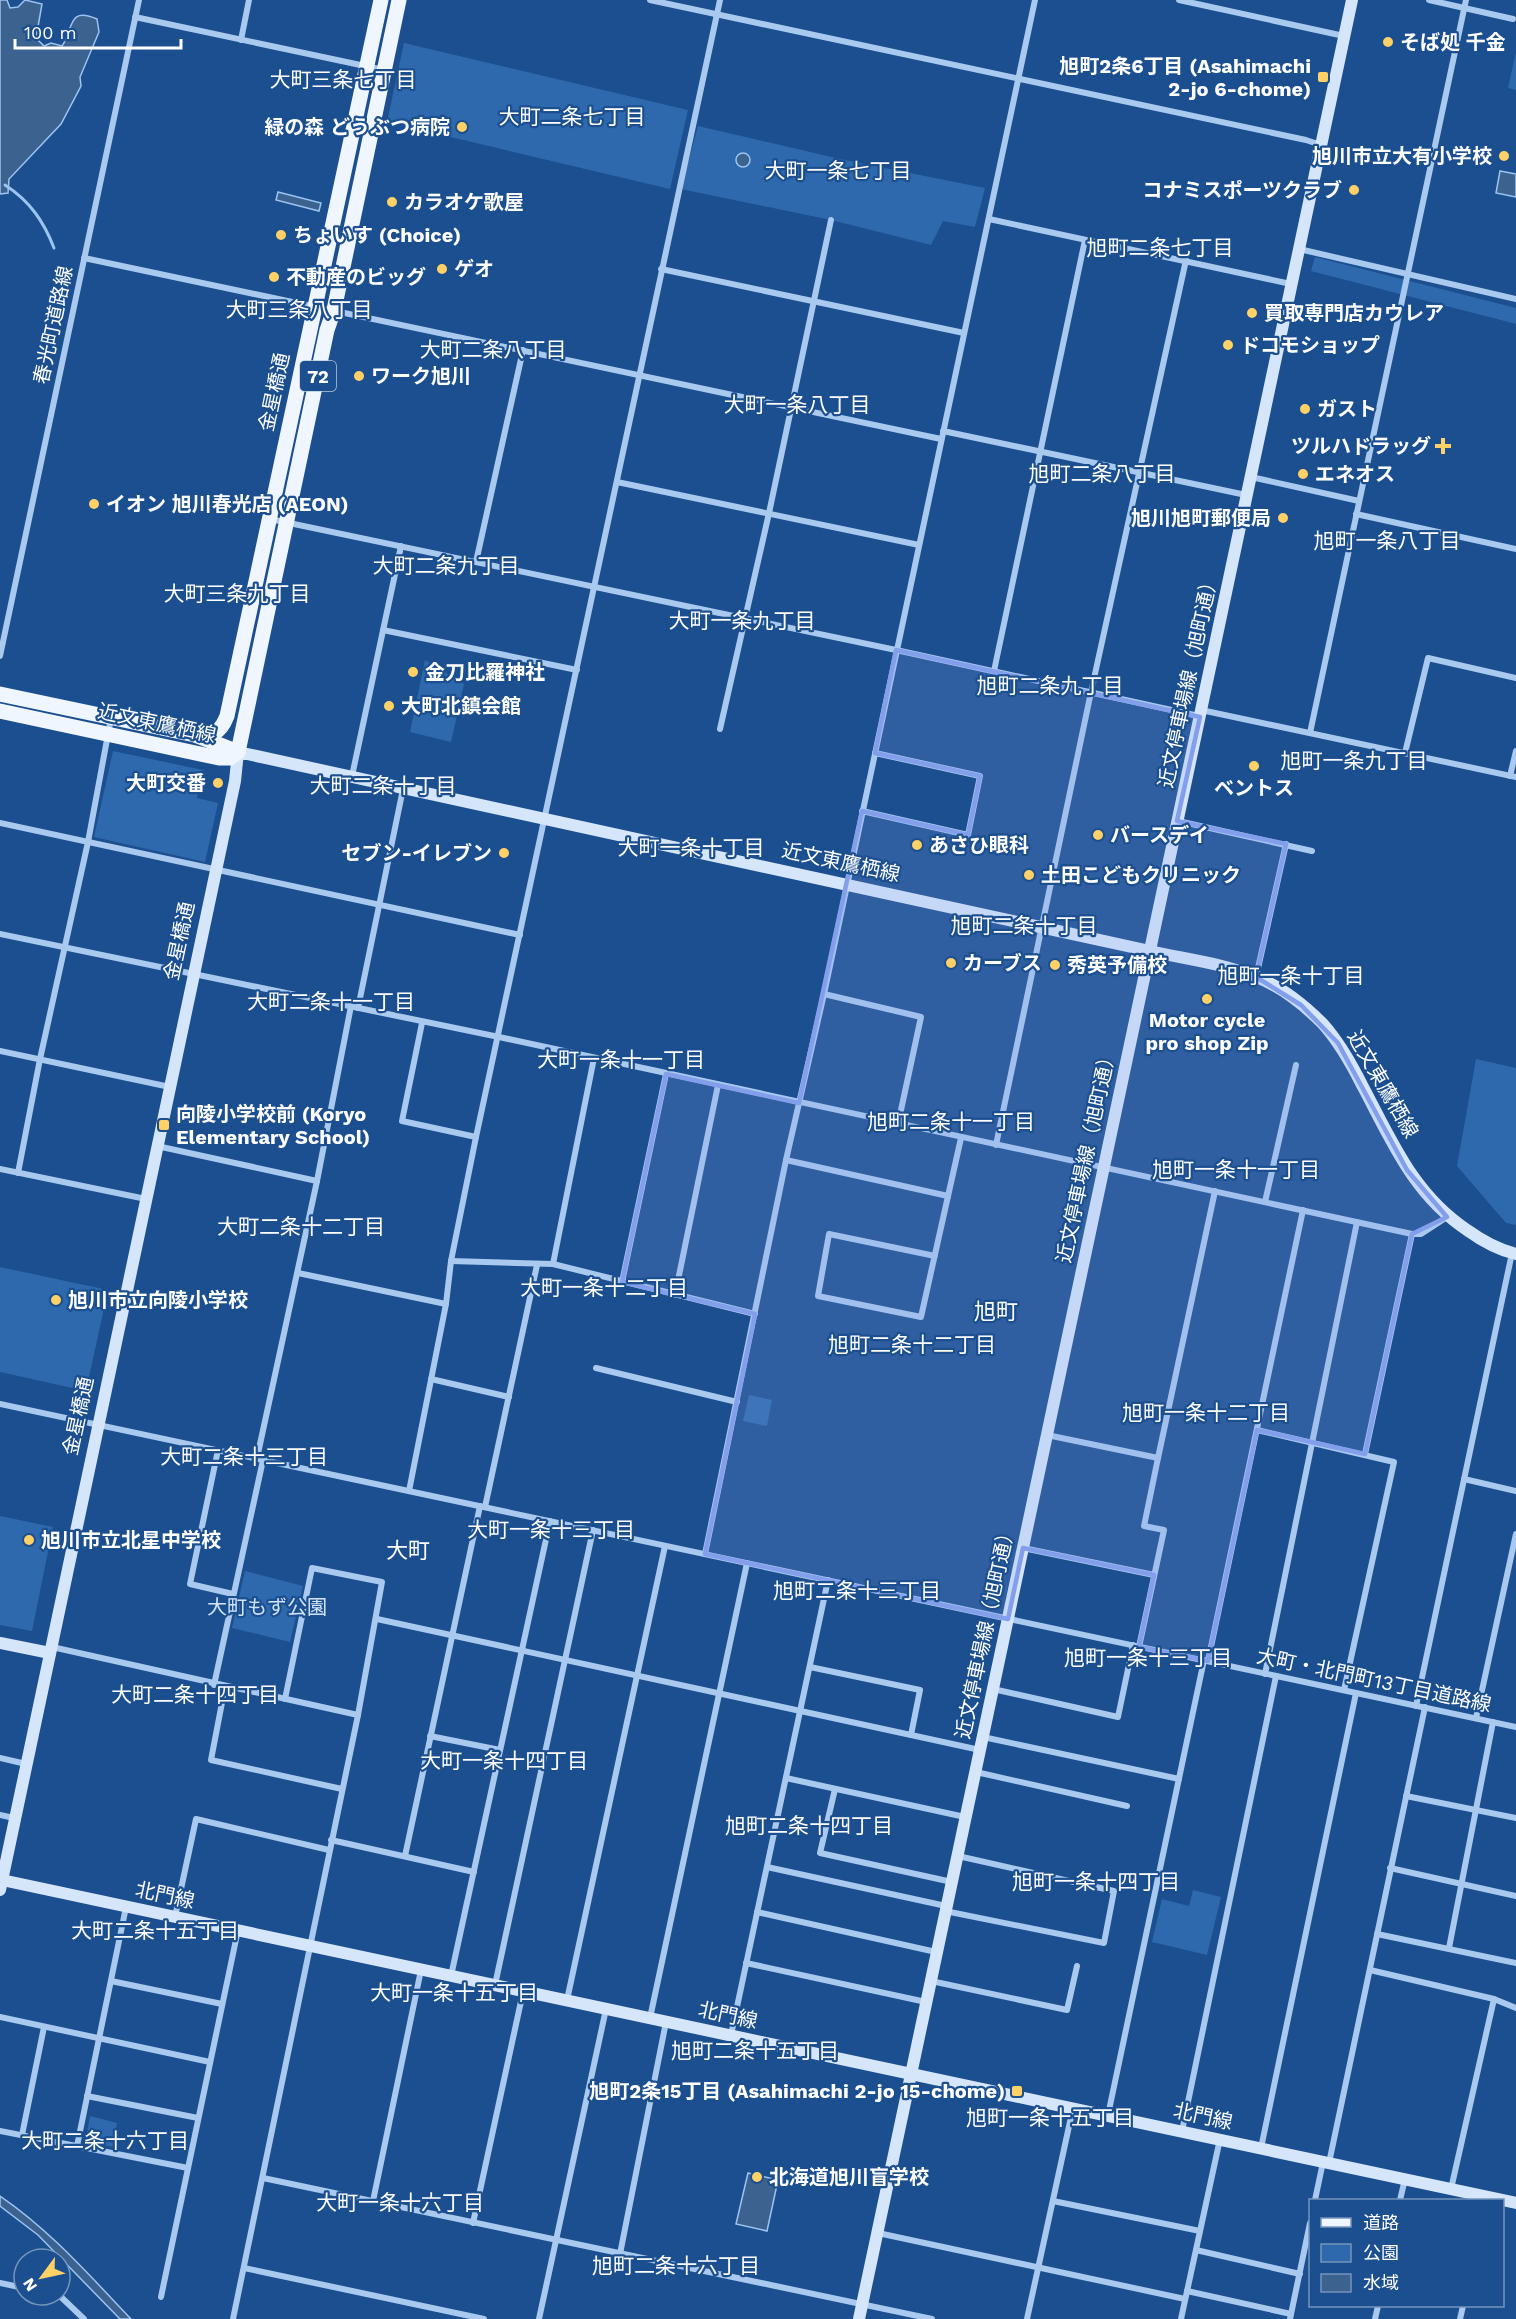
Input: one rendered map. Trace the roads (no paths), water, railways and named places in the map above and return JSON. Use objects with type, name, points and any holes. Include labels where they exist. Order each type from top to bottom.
[{"type":"main road","name":"金星橋通","points":[[227,716],[381,0]]},
{"type":"main road","name":"金星橋通","points":[[238,752],[399,0]]},
{"type":"main road","name":"近文東鷹栖線","points":[[0,694],[195,735],[238,752]]},
{"type":"main road","name":"近文東鷹栖線","points":[[0,711],[219,758],[230,758],[238,752]]},
{"type":"main road","points":[[195,735],[211,735],[222,727],[227,716]]},
{"type":"main road","name":"72","points":[[227,716],[238,752]]},
{"type":"street","name":"春光町道路線","points":[[0,656],[139,0]]},
{"type":"street","points":[[241,40],[249,0]]},
{"type":"street","points":[[650,0],[1321,145]]},
{"type":"street","points":[[409,1491],[476,1137],[720,0]]},
{"type":"street","points":[[705,1554],[786,1160],[824,994],[1035,0]]},
{"type":"street","points":[[1179,0],[1345,36]]},
{"type":"street","name":"近文停車場線（旭町通）","points":[[859,2319],[1352,0]]},
{"type":"street","points":[[1430,0],[1465,4],[1513,19]]},
{"type":"street","points":[[1310,733],[1465,4]]},
{"type":"street","points":[[135,17],[384,70]]},
{"type":"street","points":[[989,219],[1292,284]]},
{"type":"street","points":[[720,729],[746,619],[831,220]]},
{"type":"street","points":[[994,672],[1085,240]]},
{"type":"street","points":[[1299,249],[1516,299]]},
{"type":"street","points":[[84,258],[317,305],[790,407],[1041,451],[1247,495]]},
{"type":"street","points":[[996,1145],[1091,692],[1186,260]]},
{"type":"street","points":[[661,269],[964,333]]},
{"type":"street","points":[[476,562],[523,350]]},
{"type":"street","points":[[1251,477],[1359,501]]},
{"type":"street","points":[[617,482],[919,545]]},
{"type":"street","points":[[1356,514],[1516,549]]},
{"type":"street","points":[[269,518],[994,672],[1310,733],[1513,777],[1516,751]]},
{"type":"street","points":[[352,777],[401,546]]},
{"type":"street","points":[[383,630],[577,670]]},
{"type":"street","points":[[1405,753],[1428,658],[1516,678]]},
{"type":"street","points":[[18,1173],[39,1059],[88,842],[112,717]]},
{"type":"street","name":"近文東鷹栖線","points":[[238,752],[1223,967],[1256,977],[1301,1005],[1322,1023],[1338,1043],[1407,1170],[1426,1196],[1447,1217],[1477,1237],[1514,1254]]},
{"type":"street","name":"金星橋通","points":[[1,1883],[235,781],[238,752]]},
{"type":"street","points":[[862,811],[968,835],[980,776],[875,753]]},
{"type":"street","points":[[214,1684],[317,1181],[380,905],[404,788]]},
{"type":"street","points":[[1178,821],[1312,851]]},
{"type":"street","points":[[0,823],[519,935]]},
{"type":"street","points":[[1256,977],[1286,844]]},
{"type":"street","points":[[0,934],[355,1007],[422,1023],[499,1037],[1412,1234],[1421,1234],[1447,1217]]},
{"type":"street","points":[[824,994],[921,1017],[898,1124]]},
{"type":"street","points":[[422,1023],[402,1121],[476,1137]]},
{"type":"street","points":[[0,1051],[170,1087]]},
{"type":"street","points":[[553,1264],[594,1058]]},
{"type":"street","points":[[1265,1202],[1296,1065]]},
{"type":"street","points":[[622,1282],[666,1074]]},
{"type":"street","points":[[675,1295],[718,1085]]},
{"type":"street","points":[[934,1256],[829,1234],[818,1296],[921,1317],[961,1138]]},
{"type":"street","points":[[157,1146],[317,1181]]},
{"type":"street","points":[[786,1160],[948,1196]]},
{"type":"street","points":[[0,1169],[146,1199]]},
{"type":"street","points":[[993,1689],[1118,1717],[1164,1530],[1144,1526],[1215,1191]]},
{"type":"street","points":[[1108,2115],[1303,1210]]},
{"type":"street","points":[[1265,1674],[1356,1222]]},
{"type":"street","points":[[1365,1454],[1412,1234]]},
{"type":"street","points":[[1416,1706],[1514,1254]]},
{"type":"street","points":[[451,1261],[553,1264],[755,1314]]},
{"type":"street","points":[[405,1856],[452,1635],[509,1397],[537,1265]]},
{"type":"street","points":[[298,1273],[446,1304]]},
{"type":"street","points":[[596,1368],[737,1402]]},
{"type":"street","points":[[431,1379],[509,1397]]},
{"type":"street","name":"大町・北門町13丁目道路線","points":[[0,1404],[1516,1727]]},
{"type":"street","points":[[1257,1430],[1394,1462],[1344,1690]]},
{"type":"street","points":[[1047,1435],[1158,1458]]},
{"type":"street","points":[[218,1450],[190,1584],[233,1594]]},
{"type":"street","points":[[1464,1479],[1516,1491]]},
{"type":"street","points":[[451,1976],[550,1521]]},
{"type":"street","points":[[495,1985],[593,1530]]},
{"type":"street","points":[[1476,1718],[1516,1534]]},
{"type":"street","points":[[567,2001],[665,1545]]},
{"type":"street","points":[[1023,1548],[1154,1575]]},
{"type":"street","points":[[650,2018],[747,1563]]},
{"type":"street","points":[[233,2319],[358,1715],[382,1582],[312,1568],[285,1699]]},
{"type":"street","points":[[731,2036],[828,1580]]},
{"type":"street","points":[[377,1619],[911,1735],[981,1743],[1179,1779]]},
{"type":"street","points":[[0,1643],[51,1650],[358,1715]]},
{"type":"street","points":[[810,1667],[921,1690],[911,1735]]},
{"type":"street","points":[[1182,2131],[1276,1676]]},
{"type":"street","points":[[225,1687],[212,1760],[342,1789]]},
{"type":"street","points":[[1261,2148],[1356,1693]]},
{"type":"street","points":[[1315,2199],[1326,2163],[1370,1970],[1425,1707]]},
{"type":"street","points":[[1449,1948],[1493,1722]]},
{"type":"street","points":[[430,1736],[500,1750]]},
{"type":"street","points":[[0,1758],[26,1764]]},
{"type":"street","points":[[975,1772],[1127,1806]]},
{"type":"street","points":[[786,1778],[965,1817]]},
{"type":"street","points":[[835,1789],[820,1853],[952,1882]]},
{"type":"street","points":[[1406,1796],[1516,1818]]},
{"type":"street","points":[[0,1815],[14,1818]]},
{"type":"street","points":[[175,1917],[196,1819],[329,1850]]},
{"type":"street","points":[[331,1840],[474,1872]]},
{"type":"street","points":[[767,1868],[1104,1943],[1114,1891],[957,1856]]},
{"type":"street","points":[[1390,1868],[1516,1896]]},
{"type":"street","name":"北門線","points":[[1,1883],[126,1906],[606,2008],[1405,2179],[1485,2199]]},
{"type":"street","points":[[77,2146],[126,1906]]},
{"type":"street","points":[[757,1912],[936,1952]]},
{"type":"street","points":[[161,2297],[238,1930]]},
{"type":"street","points":[[1377,1934],[1516,1963]]},
{"type":"street","points":[[747,1963],[926,2002]]},
{"type":"street","points":[[930,1981],[1067,2010],[1077,1966]]},
{"type":"street","points":[[373,2201],[422,1969]]},
{"type":"street","points":[[1370,1970],[1494,1999],[1516,2008]]},
{"type":"street","points":[[111,1981],[222,2004]]},
{"type":"street","points":[[473,2223],[524,1991]]},
{"type":"street","points":[[1450,2189],[1494,1999]]},
{"type":"street","points":[[539,2319],[606,2008]]},
{"type":"street","points":[[0,2017],[210,2062]]},
{"type":"street","points":[[620,2254],[667,2022]]},
{"type":"street","points":[[22,2136],[44,2027]]},
{"type":"street","points":[[87,2096],[198,2118]]},
{"type":"street","points":[[1027,2319],[1073,2108]]},
{"type":"street","points":[[0,2131],[188,2168]]},
{"type":"street","points":[[1181,2319],[1220,2139]]},
{"type":"street","points":[[263,2178],[932,2319]]},
{"type":"street","points":[[1400,2199],[1405,2179]]},
{"type":"street","points":[[1053,2201],[1200,2230]]},
{"type":"street","points":[[1187,2291],[1291,2317],[1309,2232]]},
{"type":"street","points":[[877,2233],[1185,2299]]},
{"type":"street","points":[[1196,2250],[1300,2274]]},
{"type":"street","points":[[244,2268],[484,2319]]},
{"type":"street","points":[[72,2307],[84,2319]]},
{"type":"water","points":[[0,0],[7,0],[10,8],[18,7],[25,0],[42,4],[36,38],[44,46],[51,43],[62,46],[73,21],[81,15],[97,19],[99,32],[80,77],[81,86],[61,124],[9,179],[8,193],[0,194]]},
{"type":"water","points":[[743,153],[748,155],[750,160],[748,165],[743,167],[738,165],[736,160],[738,155]]},
{"type":"water","points":[[1500,171],[1516,174],[1516,197],[1496,193]]},
{"type":"water","points":[[278,192],[321,203],[319,211],[276,200]]},
{"type":"water","points":[[748,2173],[778,2180],[767,2231],[736,2224]]},
{"type":"water","points":[[0,2196],[61,2247],[50,2247],[38,2235],[0,2206]]},
{"type":"water","points":[[72,2257],[131,2319],[120,2319],[72,2270]]},
{"type":"waterway","points":[[5,185],[22,198],[35,213],[46,229],[54,248]]},
{"type":"place","name":"そば処 千金","points":[[1388,42]]},
{"type":"place","name":"旭町2条6丁目 (Asahimachi 2-jo 6-chome)","points":[[1323,77]]},
{"type":"place","name":"緑の森 どうぶつ病院","points":[[462,127]]},
{"type":"place","name":"旭川市立大有小学校","points":[[1504,156]]},
{"type":"place","name":"コナミスポーツクラブ","points":[[1354,190]]},
{"type":"place","name":"カラオケ歌屋","points":[[392,202]]},
{"type":"place","name":"ちょいす (Choice)","points":[[281,235]]},
{"type":"place","name":"ゲオ","points":[[442,269]]},
{"type":"place","name":"不動産のビッグ","points":[[274,277]]},
{"type":"place","name":"買取専門店カウレア","points":[[1252,313]]},
{"type":"place","name":"ドコモショップ","points":[[1228,345]]},
{"type":"place","name":"ワーク旭川","points":[[359,376]]},
{"type":"place","name":"ガスト","points":[[1305,409]]},
{"type":"place","name":"ツルハドラッグ","points":[[1443,446]]},
{"type":"place","name":"エネオス","points":[[1303,474]]},
{"type":"place","name":"イオン 旭川春光店 (AEON)","points":[[94,504]]},
{"type":"place","name":"旭川旭町郵便局","points":[[1283,518]]},
{"type":"place","name":"金刀比羅神社","points":[[413,672]]},
{"type":"place","name":"大町北鎮会館","points":[[389,706]]},
{"type":"place","name":"ベントス","points":[[1254,766]]},
{"type":"place","name":"大町交番","points":[[218,783]]},
{"type":"place","name":"バースデイ","points":[[1098,835]]},
{"type":"place","name":"あさひ眼科","points":[[917,845]]},
{"type":"place","name":"セブン-イレブン","points":[[504,853]]},
{"type":"place","name":"土田こどもクリニック","points":[[1029,875]]},
{"type":"place","name":"カーブス","points":[[951,963]]},
{"type":"place","name":"秀英予備校","points":[[1055,965]]},
{"type":"place","name":"Motor cycle pro shop Zip","points":[[1207,999]]},
{"type":"place","name":"向陵小学校前 (Koryo Elementary School)","points":[[164,1125]]},
{"type":"place","name":"旭川市立向陵小学校","points":[[56,1300]]},
{"type":"place","name":"旭川市立北星中学校","points":[[29,1540]]},
{"type":"place","name":"旭町2条15丁目 (Asahimachi 2-jo 15-chome)","points":[[1017,2091]]},
{"type":"place","name":"北海道旭川盲学校","points":[[757,2177]]},
{"type":"district","name":"大町三条七丁目","points":[[343,79]]},
{"type":"district","name":"大町二条七丁目","points":[[572,116]]},
{"type":"district","name":"大町一条七丁目","points":[[838,170]]},
{"type":"district","name":"旭町二条七丁目","points":[[1160,247]]},
{"type":"district","name":"大町三条八丁目","points":[[299,309]]},
{"type":"district","name":"大町二条八丁目","points":[[493,349]]},
{"type":"district","name":"大町一条八丁目","points":[[797,404]]},
{"type":"district","name":"旭町二条八丁目","points":[[1102,473]]},
{"type":"district","name":"旭町一条八丁目","points":[[1387,540]]},
{"type":"district","name":"大町二条九丁目","points":[[446,565]]},
{"type":"district","name":"大町三条九丁目","points":[[237,593]]},
{"type":"district","name":"大町一条九丁目","points":[[742,620]]},
{"type":"district","name":"旭町二条九丁目","points":[[1050,685]]},
{"type":"district","name":"旭町一条九丁目","points":[[1354,760]]},
{"type":"district","name":"大町二条十丁目","points":[[383,785]]},
{"type":"district","name":"大町一条十丁目","points":[[691,847]]},
{"type":"district","name":"旭町二条十丁目","points":[[1024,925]]},
{"type":"district","name":"旭町一条十丁目","points":[[1291,975]]},
{"type":"district","name":"大町二条十一丁目","points":[[331,1001]]},
{"type":"district","name":"大町一条十一丁目","points":[[621,1059]]},
{"type":"district","name":"旭町二条十一丁目","points":[[951,1121]]},
{"type":"district","name":"旭町一条十一丁目","points":[[1236,1169]]},
{"type":"district","name":"大町二条十二丁目","points":[[301,1226]]},
{"type":"district","name":"大町一条十二丁目","points":[[604,1287]]},
{"type":"district","name":"旭町","points":[[996,1311]]},
{"type":"district","name":"旭町二条十二丁目","points":[[912,1344]]},
{"type":"district","name":"旭町一条十二丁目","points":[[1206,1412]]},
{"type":"district","name":"大町二条十三丁目","points":[[244,1456]]},
{"type":"district","name":"大町一条十三丁目","points":[[551,1529]]},
{"type":"district","name":"大町","points":[[408,1550]]},
{"type":"district","name":"旭町二条十三丁目","points":[[857,1590]]},
{"type":"district","name":"旭町一条十三丁目","points":[[1148,1657]]},
{"type":"district","name":"大町二条十四丁目","points":[[195,1694]]},
{"type":"district","name":"大町一条十四丁目","points":[[504,1760]]},
{"type":"district","name":"旭町二条十四丁目","points":[[809,1825]]},
{"type":"district","name":"旭町一条十四丁目","points":[[1096,1881]]},
{"type":"district","name":"大町二条十五丁目","points":[[155,1930]]},
{"type":"district","name":"大町一条十五丁目","points":[[454,1992]]},
{"type":"district","name":"旭町二条十五丁目","points":[[755,2050]]},
{"type":"district","name":"旭町一条十五丁目","points":[[1050,2117]]},
{"type":"district","name":"大町二条十六丁目","points":[[105,2140]]},
{"type":"district","name":"大町一条十六丁目","points":[[400,2202]]},
{"type":"district","name":"旭町二条十六丁目","points":[[676,2265]]},
{"type":"park label","name":"大町もず公園","points":[[267,1607]]}]
